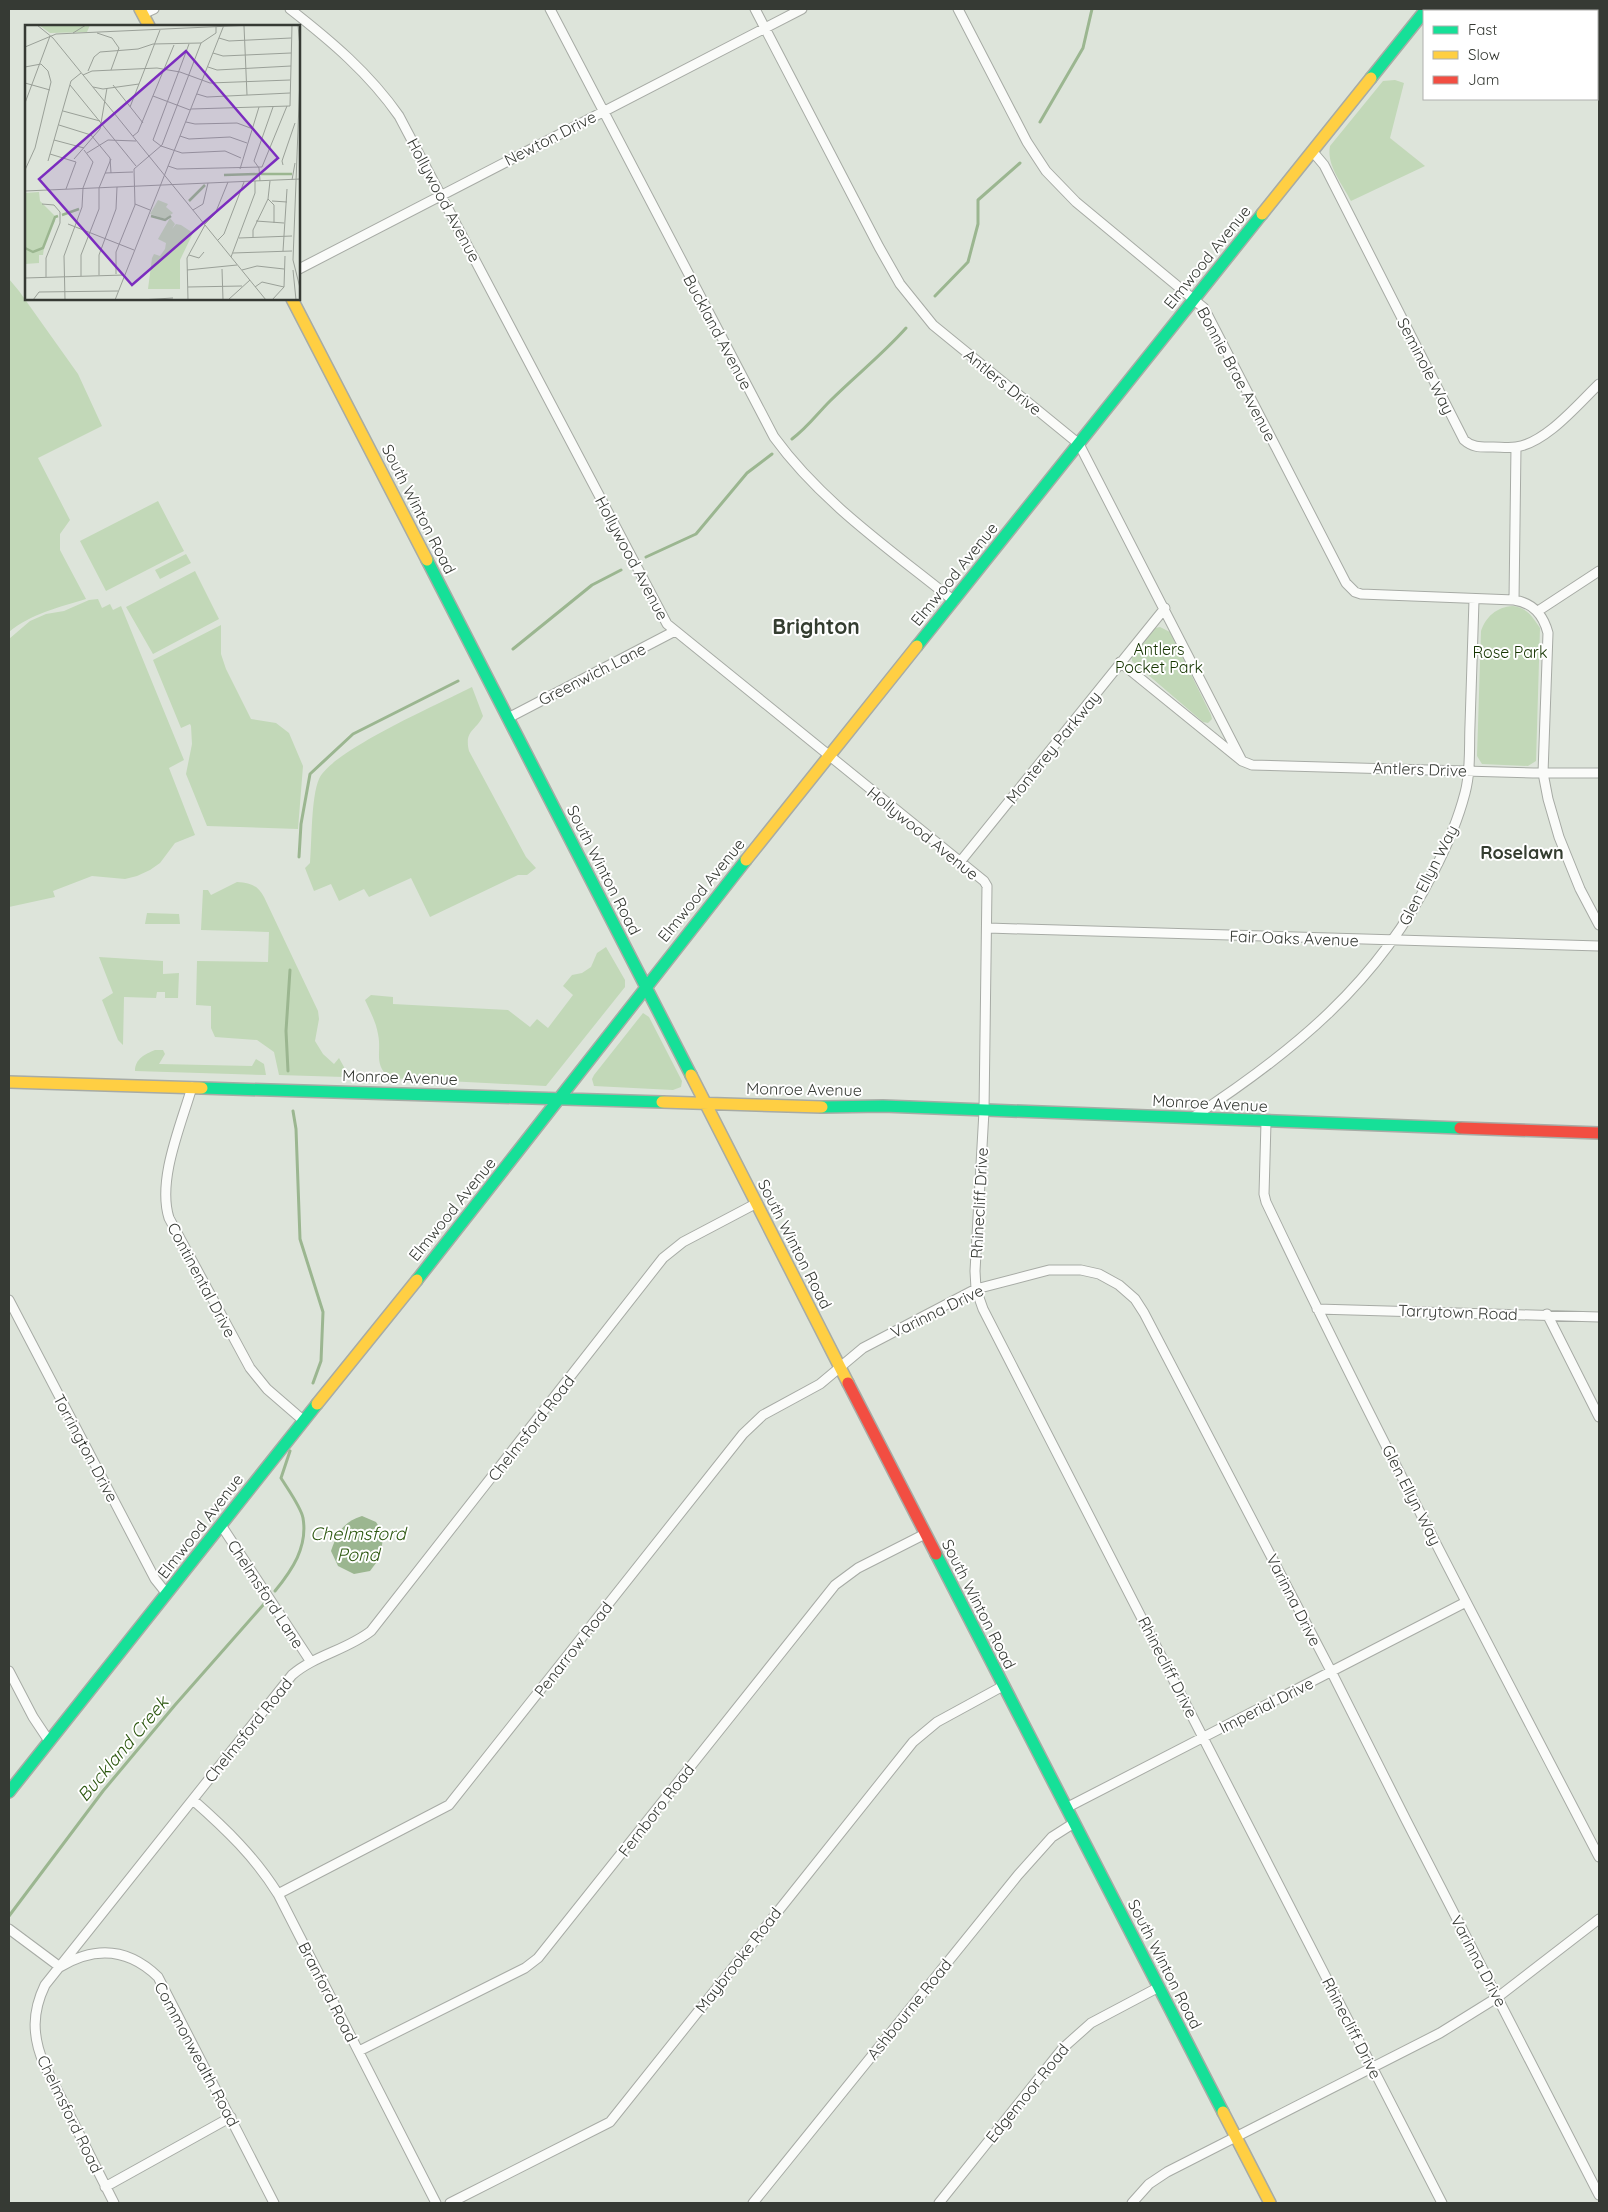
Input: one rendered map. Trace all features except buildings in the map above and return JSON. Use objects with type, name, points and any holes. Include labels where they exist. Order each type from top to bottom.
[{"type":"main road","points":[[141,11],[148,25]]},
{"type":"main road","name":"Elmwood Avenue","points":[[9,1792],[560,1099],[645,986],[1423,14]]},
{"type":"main road","name":"South Winton Road","points":[[293,300],[757,1203],[1002,1686],[1270,2203]]},
{"type":"main road","name":"Monroe Avenue","points":[[9,1082],[822,1107],[883,1106],[1266,1122],[1599,1133]]},
{"type":"street","points":[[141,11],[154,9]]},
{"type":"street","name":"Hollywood Avenue","points":[[290,9],[347,55],[380,90],[410,136],[661,615],[675,631],[987,886],[988,928],[984,1111]]},
{"type":"street","name":"Buckland Avenue","points":[[550,9],[602,112],[778,443],[804,475],[829,499],[954,601]]},
{"type":"street","name":"Antlers Drive","points":[[755,9],[878,247],[902,287],[921,311],[945,336],[1079,444],[1242,761]]},
{"type":"street","name":"Newton Drive","points":[[300,268],[802,9]]},
{"type":"street","name":"Bonnie Brae Avenue","points":[[958,9],[1027,142],[1046,171],[1076,202],[1204,308],[1350,588],[1361,594],[1474,600],[1514,600]]},
{"type":"street","name":"Seminole Way","points":[[1313,152],[1324,165],[1464,440],[1470,445],[1478,448],[1516,447],[1528,444],[1546,433],[1599,384]]},
{"type":"street","points":[[1516,447],[1514,600],[1522,601],[1538,611],[1545,622],[1549,644],[1543,773],[1559,837],[1580,889],[1599,925]]},
{"type":"street","points":[[1538,611],[1599,571]]},
{"type":"street","name":"Glen Ellyn Way","points":[[1192,1118],[1269,1066],[1308,1034],[1349,994],[1393,941],[1411,914],[1440,859],[1460,811],[1466,791],[1474,600]]},
{"type":"street","name":"Monterey Parkway","points":[[960,862],[1164,608]]},
{"type":"street","name":"Greenwich Lane","points":[[508,718],[675,631]]},
{"type":"street","name":"Antlers Drive","points":[[1120,662],[1242,761],[1252,765],[1599,773]]},
{"type":"street","name":"Fair Oaks Avenue","points":[[988,928],[1599,946]]},
{"type":"street","name":"Continental Drive","points":[[192,1087],[166,1182],[165,1206],[169,1218],[250,1368],[267,1389],[304,1421]]},
{"type":"street","name":"Rhinecliff Drive","points":[[984,1111],[975,1271],[976,1289],[983,1309],[1442,2203]]},
{"type":"street","name":"Glen Ellyn Way","points":[[1266,1122],[1265,1199],[1317,1309],[1466,1602],[1599,1856]]},
{"type":"street","name":"Chelmsford Road","points":[[114,2203],[44,2064],[36,2042],[34,2022],[37,2004],[45,1984],[285,1683],[299,1669],[310,1662],[361,1639],[371,1631],[663,1258],[683,1242],[757,1203]]},
{"type":"street","name":"Varinna Drive","points":[[840,1366],[863,1348],[976,1289],[1049,1270],[1066,1269],[1090,1272],[1109,1278],[1135,1299],[1159,1340],[1332,1671],[1406,1820],[1599,2195]]},
{"type":"street","name":"Torrington Drive","points":[[9,1300],[155,1579],[167,1594]]},
{"type":"street","name":"Tarrytown Road","points":[[1317,1309],[1548,1314],[1599,1317]]},
{"type":"street","points":[[1548,1314],[1599,1417]]},
{"type":"street","name":"Penarrow Road","points":[[278,1894],[449,1806],[743,1434],[763,1415],[820,1384],[840,1366]]},
{"type":"street","name":"Chelmsford Lane","points":[[221,1525],[310,1662]]},
{"type":"street","name":"Fernboro Road","points":[[359,2051],[525,1968],[538,1958],[835,1584],[858,1568],[925,1534]]},
{"type":"street","name":"Imperial Drive","points":[[1066,1808],[1466,1602]]},
{"type":"street","points":[[9,1671],[33,1717],[49,1741]]},
{"type":"street","name":"Maybrooke Road","points":[[450,2203],[610,2122],[913,1742],[937,1722],[1002,1686]]},
{"type":"street","name":"Branford Road","points":[[193,1800],[240,1842],[267,1875],[436,2203]]},
{"type":"street","name":"Ashbourne Road","points":[[753,2203],[1018,1875],[1052,1837],[1074,1823]]},
{"type":"street","points":[[1132,2203],[1157,2178],[1440,2033],[1498,1997],[1599,1918]]},
{"type":"street","points":[[9,1929],[60,1967]]},
{"type":"street","name":"Commonwealth Road","points":[[60,1967],[82,1956],[101,1952],[130,1958],[150,1970],[163,1985],[274,2203]]},
{"type":"street","name":"Edgemoor Road","points":[[939,2203],[1063,2048],[1091,2023],[1159,1987]]},
{"type":"street","points":[[105,2186],[231,2117]]},
{"type":"green space","points":[[1395,80],[1404,83],[1390,138],[1425,166],[1351,201],[1333,168],[1329,153],[1330,146],[1383,81]]},
{"type":"green space","points":[[9,279],[78,374],[102,426],[38,458],[70,520],[60,534],[60,550],[86,599],[26,620],[9,632]]},
{"type":"green space","points":[[158,501],[184,551],[106,591],[80,541]]},
{"type":"green space","points":[[186,554],[191,563],[160,579],[155,570]]},
{"type":"green space","points":[[195,571],[219,619],[153,654],[126,607]]},
{"type":"green space","points":[[98,599],[102,608],[110,604],[113,610],[121,606],[184,760],[169,768],[195,835],[175,843],[160,863],[137,876],[125,879],[92,876],[53,891],[55,897],[9,907],[9,639],[30,621],[46,614],[64,611],[89,600]]},
{"type":"green space","name":"Rose Park","points":[[1513,606],[1529,613],[1540,628],[1536,761],[1528,766],[1482,764],[1477,756],[1481,631],[1492,614],[1502,608]]},
{"type":"green space","points":[[221,625],[221,654],[226,669],[251,719],[276,723],[289,733],[303,766],[298,829],[207,826],[186,774],[192,744],[191,726],[190,724],[181,728],[153,660]]},
{"type":"green space","name":"Antlers Pocket Park","points":[[1160,627],[1170,632],[1211,715],[1212,719],[1208,723],[1203,722],[1132,661],[1132,656],[1155,628]]},
{"type":"green space","points":[[472,687],[483,716],[469,735],[469,751],[526,857],[536,868],[527,875],[518,875],[430,917],[411,878],[369,897],[364,889],[339,901],[331,884],[314,891],[305,868],[310,863],[313,808],[319,779],[328,768],[344,755],[388,728]]},
{"type":"green space","points":[[237,882],[253,885],[264,897],[318,1011],[319,1019],[315,1041],[323,1054],[334,1064],[339,1058],[344,1067],[344,1077],[279,1075],[274,1052],[257,1040],[215,1037],[211,1028],[211,1006],[196,1005],[197,961],[268,962],[269,932],[201,930],[203,890],[208,890],[211,895]]},
{"type":"green space","points":[[147,913],[179,914],[180,924],[145,924]]},
{"type":"green space","points":[[606,947],[625,980],[625,987],[546,1086],[389,1078],[381,1067],[377,1030],[365,1000],[371,995],[393,997],[393,1004],[508,1010],[530,1027],[537,1019],[548,1028],[573,995],[563,986],[572,975],[582,973],[591,967],[597,953]]},
{"type":"green space","points":[[99,957],[163,961],[163,974],[179,973],[178,998],[165,998],[165,992],[157,992],[156,998],[124,997],[123,1045],[118,1040],[102,1000],[113,993]]},
{"type":"green space","points":[[643,1013],[649,1017],[682,1081],[681,1087],[673,1090],[594,1086],[592,1079],[594,1075]]},
{"type":"green space","points":[[155,1050],[163,1050],[165,1054],[159,1064],[252,1066],[256,1059],[264,1064],[266,1075],[135,1071],[139,1060],[144,1055]]},
{"type":"water","name":"Chelmsford Pond","points":[[362,1516],[376,1522],[384,1535],[379,1559],[370,1571],[354,1574],[338,1566],[331,1551],[345,1525],[355,1518]]},
{"type":"waterway","points":[[1040,122],[1083,48],[1092,9]]},
{"type":"waterway","points":[[935,296],[968,262],[978,224],[978,200],[1020,163]]},
{"type":"waterway","points":[[792,439],[906,328]]},
{"type":"waterway","points":[[646,557],[696,534],[747,473],[772,454]]},
{"type":"waterway","points":[[513,649],[592,585],[621,570]]},
{"type":"waterway","name":"Buckland Creek","points":[[299,857],[301,824],[310,774],[353,734],[458,681]]},
{"type":"waterway","name":"Buckland Creek","points":[[288,1071],[286,1031],[290,970]]},
{"type":"waterway","name":"Buckland Creek","points":[[293,1111],[296,1129],[300,1239],[323,1312],[321,1361],[313,1383]]},
{"type":"waterway","name":"Buckland Creek","points":[[275,1591],[293,1566],[303,1539],[302,1514],[281,1478],[290,1451]]},
{"type":"waterway","name":"Buckland Creek","points":[[9,1916],[103,1791],[175,1705],[264,1604]]},
{"type":"traffic: fast","points":[[1371,78],[1423,13]]},
{"type":"traffic: fast","points":[[917,646],[1262,214]]},
{"type":"traffic: fast","points":[[427,560],[691,1075]]},
{"type":"traffic: fast","points":[[417,1280],[746,860]]},
{"type":"traffic: fast","points":[[202,1088],[662,1102]]},
{"type":"traffic: fast","points":[[822,1107],[883,1106],[1460,1128]]},
{"type":"traffic: fast","points":[[9,1792],[317,1404]]},
{"type":"traffic: fast","points":[[936,1554],[1223,2112]]},
{"type":"traffic: slow","points":[[140,9],[148,25]]},
{"type":"traffic: slow","points":[[1262,214],[1371,78]]},
{"type":"traffic: slow","points":[[293,300],[427,560]]},
{"type":"traffic: slow","points":[[746,860],[917,646]]},
{"type":"traffic: slow","points":[[691,1075],[848,1383]]},
{"type":"traffic: slow","points":[[9,1082],[202,1088]]},
{"type":"traffic: slow","points":[[662,1102],[822,1107]]},
{"type":"traffic: slow","points":[[317,1404],[417,1280]]},
{"type":"traffic: slow","points":[[1223,2112],[1270,2203]]},
{"type":"traffic: jam","points":[[1460,1128],[1599,1133]]},
{"type":"traffic: jam","points":[[848,1383],[936,1554]]},
{"type":"district","name":"Brighton","points":[[816,627]]},
{"type":"district","name":"Roselawn","points":[[1522,853]]}]
